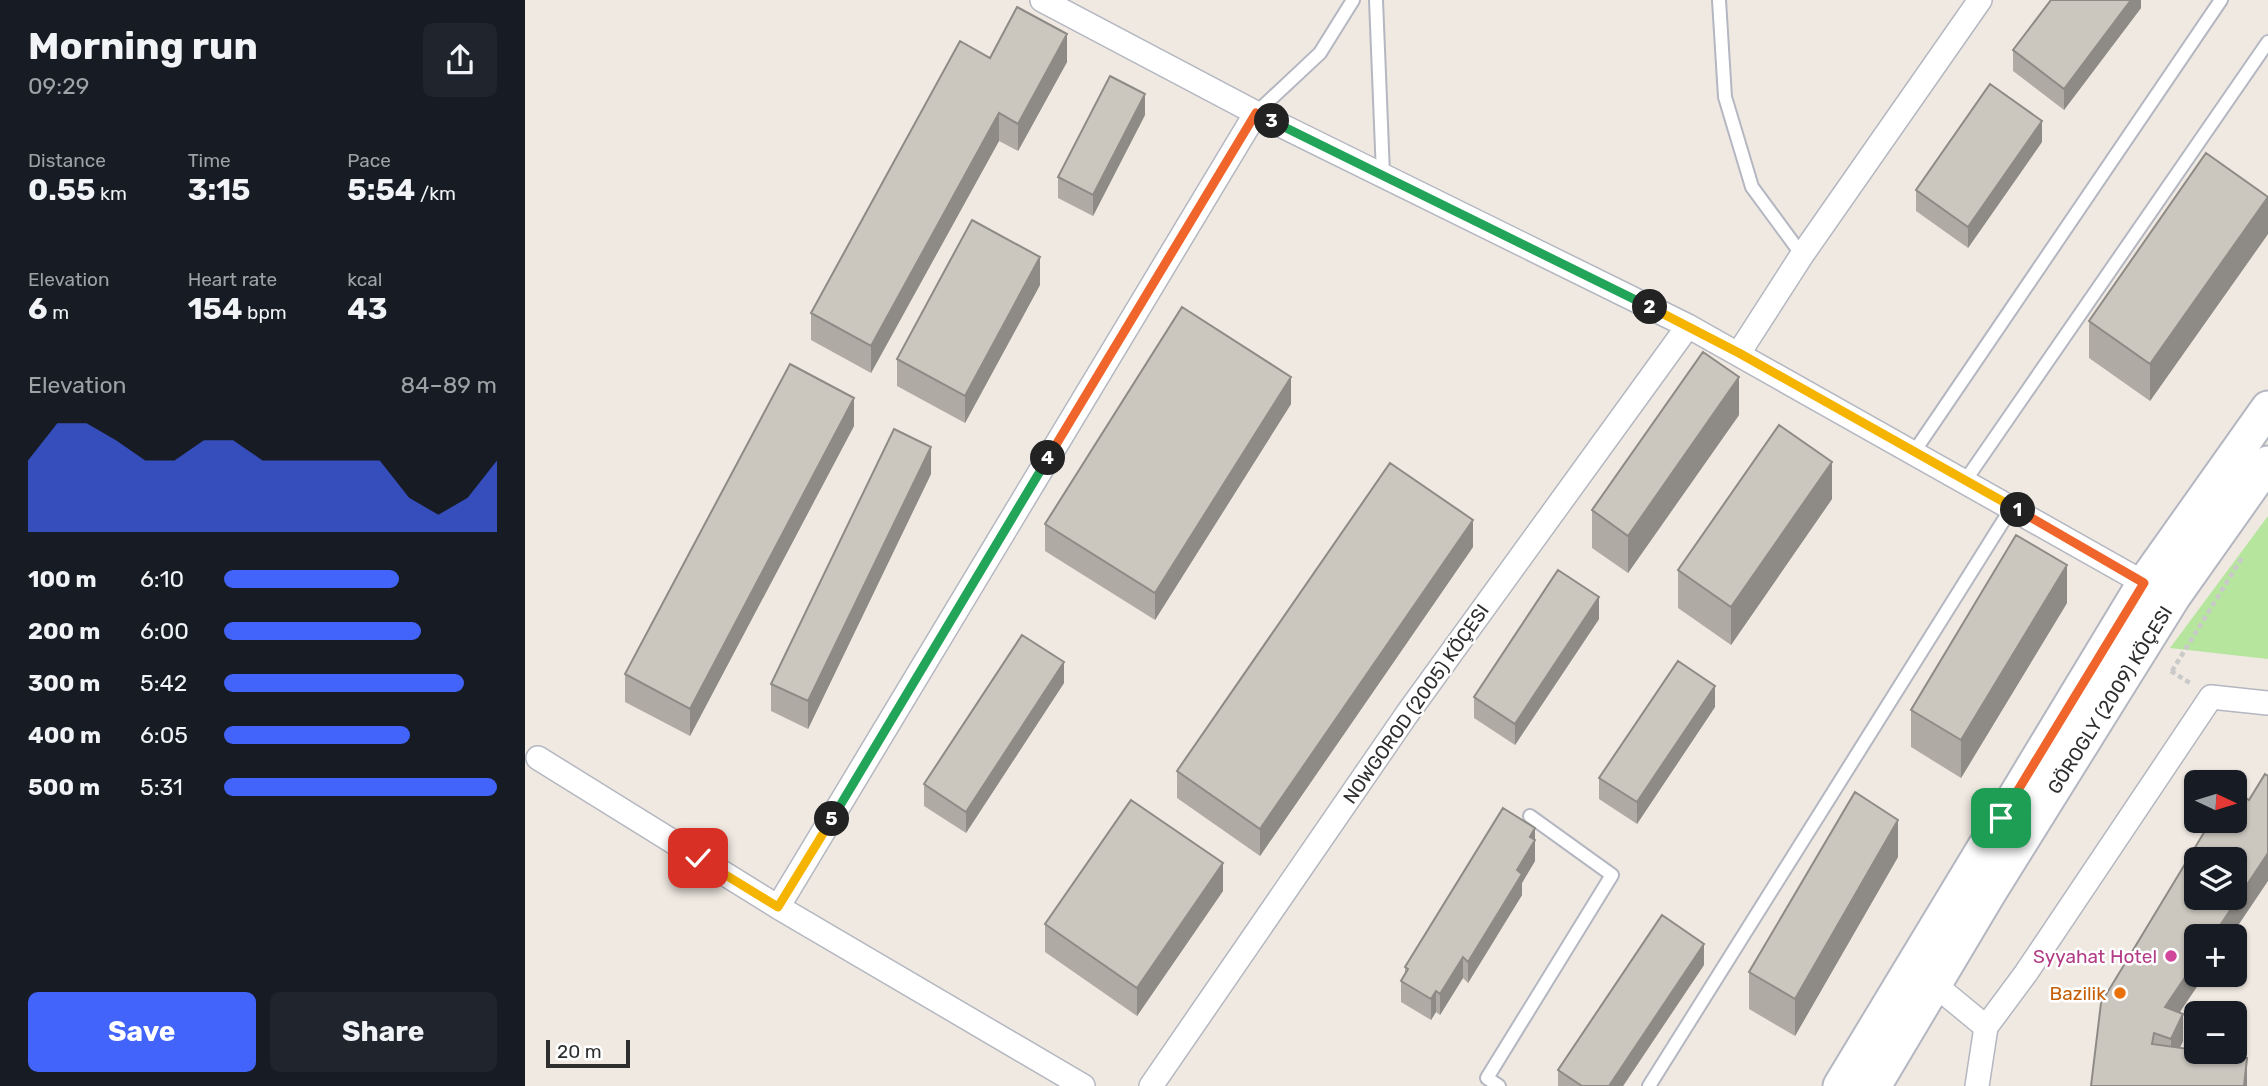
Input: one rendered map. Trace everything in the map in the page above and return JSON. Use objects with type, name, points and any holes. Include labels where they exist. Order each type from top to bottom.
[{"type":"main road","name":"GÖROGLY (2009) KÖÇESI","points":[[1840,1086],[2144,583],[2268,408]]},
{"type":"main road","name":"GÖROGLY (2009) KÖÇESI","points":[[1874,1086],[2174,596],[2268,463]]},
{"type":"street","points":[[1042,0],[1256,113],[1688,326],[2012,506],[2144,583]]},
{"type":"street","points":[[1739,353],[1802,255],[1980,0]]},
{"type":"street","points":[[778,907],[1256,113]]},
{"type":"street","name":"NOWGOROD (2005) KÖÇESI","points":[[1151,1086],[1407,714],[1688,326]]},
{"type":"street","points":[[1977,1086],[1986,1027],[2026,973],[2211,697],[2268,703]]},
{"type":"street","points":[[538,758],[778,907],[1083,1086]]},
{"type":"street","points":[[1935,985],[1986,1027]]},
{"type":"lane","points":[[1256,113],[1320,53],[1353,0]]},
{"type":"lane","points":[[1375,0],[1383,174]]},
{"type":"lane","points":[[1719,0],[1725,96],[1752,187],[1802,255]]},
{"type":"lane","points":[[1914,452],[2221,0]]},
{"type":"lane","points":[[1965,481],[2268,42]]},
{"type":"lane","points":[[1649,1086],[2012,506]]},
{"type":"lane","points":[[1499,1086],[1487,1078],[1612,875],[1530,817]]},
{"type":"path","points":[[2172,671],[2243,555]]},
{"type":"path","points":[[2136,658],[2172,671],[2211,697]]},
{"type":"green space","points":[[2268,516],[2268,659],[2170,648]]},
{"type":"building","points":[[2051,0],[2131,0],[2064,89],[2013,50]]},
{"type":"building","points":[[1017,7],[1067,34],[1018,124],[999,113],[871,346],[811,313],[960,41],[990,58]]},
{"type":"building","points":[[1110,76],[1145,94],[1093,195],[1058,177]]},
{"type":"building","points":[[1990,84],[2042,121],[1968,227],[1916,190]]},
{"type":"building","points":[[2206,153],[2268,197],[2150,364],[2089,321]]},
{"type":"building","points":[[972,220],[1040,257],[965,396],[897,359]]},
{"type":"building","points":[[1182,307],[1291,377],[1155,593],[1045,524]]},
{"type":"building","points":[[1703,352],[1739,377],[1628,536],[1592,510]]},
{"type":"building","points":[[790,364],[854,398],[690,709],[625,674]]},
{"type":"building","points":[[1779,425],[1832,462],[1731,607],[1678,570]]},
{"type":"building","points":[[894,429],[931,447],[808,701],[771,684]]},
{"type":"building","points":[[1390,463],[1473,520],[1260,829],[1177,771]]},
{"type":"building","points":[[2016,535],[2067,565],[1961,740],[1911,710]]},
{"type":"building","points":[[1558,570],[1599,597],[1515,724],[1474,697]]},
{"type":"building","points":[[1022,635],[1064,662],[966,812],[924,784]]},
{"type":"building","points":[[1678,661],[1715,686],[1637,802],[1599,778]]},
{"type":"building","name":"Syyahat Hotel","points":[[2265,774],[2268,776],[2268,853],[2247,885],[2247,847],[2195,847],[2204,833],[2247,833],[2247,799],[2249,800]]},
{"type":"building","points":[[1855,792],[1898,820],[1795,999],[1749,972]]},
{"type":"building","points":[[1131,800],[1223,863],[1137,988],[1045,924]]},
{"type":"building","points":[[1503,808],[1535,828],[1530,837],[1535,840],[1517,870],[1522,874],[1468,962],[1463,957],[1440,994],[1436,991],[1431,999],[1401,981],[1408,969],[1405,967]]},
{"type":"building","name":"Syyahat Hotel","points":[[2184,866],[2184,910],[2230,910],[2221,924],[2184,924],[2184,979],[2165,1007],[2183,1014],[2171,1039],[2154,1033],[2152,1044],[2184,1048],[2184,1064],[2246,1064],[2244,1086],[2091,1086],[2101,1003]]},
{"type":"building","points":[[1662,915],[1704,944],[1609,1086],[1582,1086],[1558,1070]]},
{"type":"place","name":"Syyahat Hotel","points":[[2171,956]]},
{"type":"place","name":"Bazilik","points":[[2120,993]]},
{"type":"route","points":[[698,858],[778,907],[1256,113],[1688,326],[2012,506],[2144,583],[2001,818]]}]
